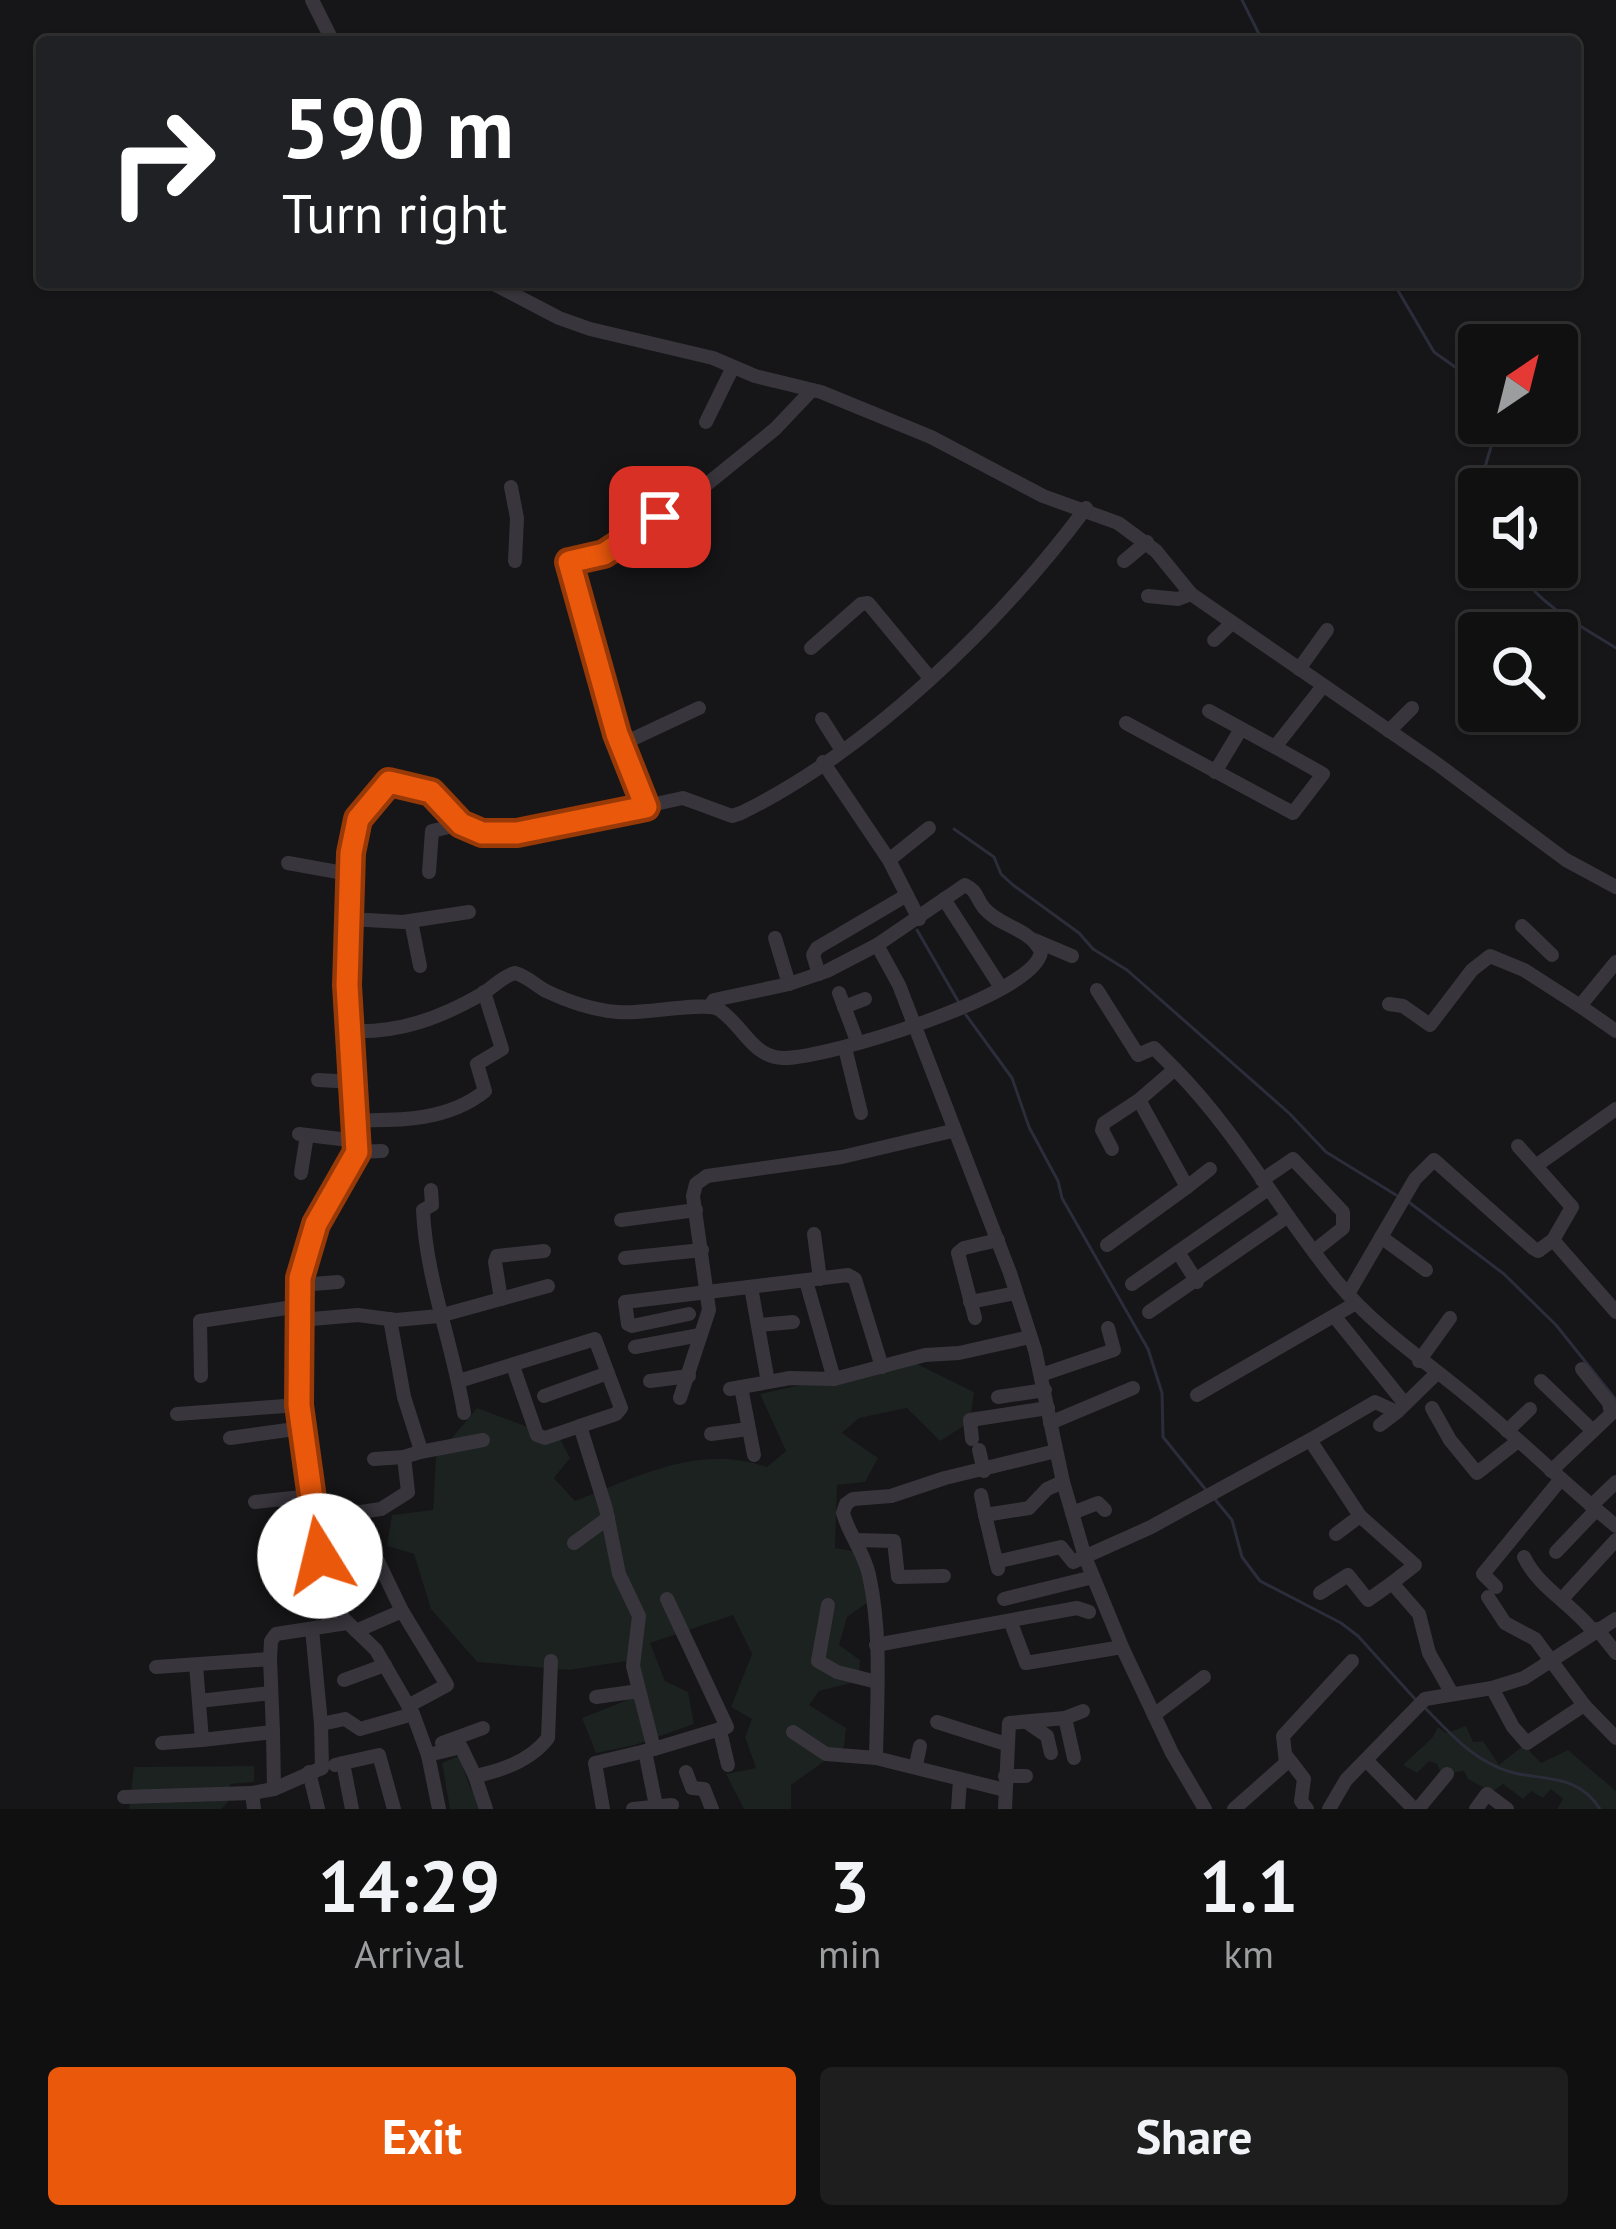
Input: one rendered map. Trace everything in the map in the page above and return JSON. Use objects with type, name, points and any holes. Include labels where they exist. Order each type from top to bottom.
[{"type":"street","points":[[312,0],[330,36]]},
{"type":"street","points":[[502,288],[590,329],[713,358],[812,390],[932,437],[1042,496],[1086,508],[1147,542],[1191,594],[1566,860],[1616,887]]},
{"type":"street","points":[[706,422],[733,367]]},
{"type":"street","points":[[646,807],[622,744],[569,562],[604,554],[701,489],[775,430],[812,390]]},
{"type":"street","points":[[511,488],[517,518],[515,561]]},
{"type":"street","points":[[439,1809],[427,1752],[410,1710],[376,1650],[352,1628],[327,1580],[299,1405],[302,1267],[316,1224],[357,1147],[347,985],[349,874],[358,819],[387,782],[436,795],[461,824],[482,833],[508,834],[683,798],[734,815],[842,749],[930,678],[1012,601],[1086,508]]},
{"type":"street","points":[[1124,561],[1147,542]]},
{"type":"street","points":[[1148,596],[1162,600],[1191,594]]},
{"type":"street","points":[[812,648],[861,604],[868,603],[930,678]]},
{"type":"street","points":[[1214,640],[1232,623]]},
{"type":"street","points":[[1299,669],[1327,630]]},
{"type":"street","points":[[1275,747],[1323,686]]},
{"type":"street","points":[[622,744],[699,708]]},
{"type":"street","points":[[1389,731],[1412,708]]},
{"type":"street","points":[[1126,723],[1293,813],[1324,774],[1209,711]]},
{"type":"street","points":[[822,719],[842,749]]},
{"type":"street","points":[[1215,772],[1241,729]]},
{"type":"street","points":[[824,761],[889,860],[919,919]]},
{"type":"street","points":[[429,872],[432,831],[461,824]]},
{"type":"street","points":[[889,860],[929,828]]},
{"type":"street","points":[[288,863],[349,874]]},
{"type":"street","points":[[710,1006],[714,1000],[819,974],[878,945],[969,885],[990,914],[1072,956]]},
{"type":"street","points":[[819,974],[813,955],[817,948],[908,896]]},
{"type":"street","points":[[944,899],[1000,986]]},
{"type":"street","points":[[348,919],[411,921],[469,912]]},
{"type":"street","points":[[411,921],[420,966]]},
{"type":"street","points":[[1522,926],[1556,951],[1536,977]]},
{"type":"street","points":[[775,938],[789,984]]},
{"type":"street","points":[[351,1031],[407,1028],[515,973],[554,994],[610,1012],[640,1014],[710,1006],[724,1014],[748,1041],[781,1058],[851,1044],[958,1012],[1040,962],[1034,940]]},
{"type":"street","points":[[878,945],[916,1026],[1016,1293],[1085,1557],[1154,1715],[1205,1809]]},
{"type":"street","points":[[1388,1004],[1403,1006],[1430,1025],[1472,970],[1490,956],[1536,977],[1616,1031]]},
{"type":"street","points":[[1580,1006],[1616,962]]},
{"type":"street","points":[[1097,990],[1138,1055],[1154,1048],[1212,1108],[1352,1298],[1419,1361],[1616,1526]]},
{"type":"street","points":[[357,1120],[436,1114],[462,1106],[485,1091],[477,1064],[502,1049],[484,992]]},
{"type":"street","points":[[861,1113],[841,1000],[865,1000]]},
{"type":"street","points":[[1112,1149],[1102,1130],[1104,1124],[1175,1070]]},
{"type":"street","points":[[318,1080],[355,1082]]},
{"type":"street","points":[[1139,1100],[1187,1186]]},
{"type":"street","points":[[1537,1165],[1610,1114]]},
{"type":"street","points":[[680,1398],[709,1310],[693,1190],[707,1176],[877,1150],[952,1131]]},
{"type":"street","points":[[301,1173],[303,1135],[382,1151]]},
{"type":"street","points":[[1197,1395],[1335,1317],[1352,1298],[1415,1179],[1434,1160],[1535,1250],[1553,1240],[1572,1207],[1518,1146]]},
{"type":"street","points":[[1132,1284],[1293,1160],[1342,1212],[1343,1228],[1314,1251]]},
{"type":"street","points":[[1107,1245],[1210,1169]]},
{"type":"street","points":[[431,1190],[432,1204],[423,1208],[424,1226],[439,1316],[464,1413]]},
{"type":"street","points":[[621,1220],[695,1210]]},
{"type":"street","points":[[1149,1312],[1288,1216]]},
{"type":"street","points":[[814,1234],[813,1280],[835,1378]]},
{"type":"street","points":[[1381,1237],[1426,1270]]},
{"type":"street","points":[[998,1240],[958,1250],[972,1310],[1016,1293]]},
{"type":"street","points":[[1553,1240],[1616,1312]]},
{"type":"street","points":[[625,1258],[703,1250]]},
{"type":"street","points":[[500,1299],[497,1256],[544,1251]]},
{"type":"street","points":[[1178,1252],[1197,1282]]},
{"type":"street","points":[[689,1314],[629,1326],[625,1302],[848,1275],[854,1280],[882,1367]]},
{"type":"street","points":[[300,1285],[338,1282]]},
{"type":"street","points":[[201,1376],[200,1321],[300,1313],[390,1319],[439,1316],[548,1286]]},
{"type":"street","points":[[752,1287],[768,1382]]},
{"type":"street","points":[[1335,1317],[1401,1408]]},
{"type":"street","points":[[1419,1361],[1450,1318]]},
{"type":"street","points":[[314,1519],[370,1511],[402,1498],[409,1486],[412,1454],[390,1319]]},
{"type":"street","points":[[759,1325],[793,1322]]},
{"type":"street","points":[[998,1396],[1043,1383],[1114,1350],[1108,1328]]},
{"type":"street","points":[[635,1347],[700,1335]]},
{"type":"street","points":[[754,1456],[735,1389],[802,1377],[835,1378],[1030,1336]]},
{"type":"street","points":[[459,1381],[593,1338],[621,1410],[545,1438],[537,1435],[513,1366]]},
{"type":"street","points":[[1582,1369],[1611,1408],[1609,1417],[1556,1475],[1483,1574],[1505,1623],[1535,1640],[1584,1706],[1616,1738]]},
{"type":"street","points":[[544,1396],[608,1372]]},
{"type":"street","points":[[1379,1425],[1437,1373]]},
{"type":"street","points":[[650,1381],[688,1376]]},
{"type":"street","points":[[1541,1381],[1593,1431]]},
{"type":"street","points":[[984,1471],[970,1420],[1049,1415],[1133,1388]]},
{"type":"street","points":[[981,1495],[997,1566],[1061,1547],[1071,1562],[1194,1504],[1375,1402],[1401,1408]]},
{"type":"street","points":[[177,1414],[299,1405]]},
{"type":"street","points":[[1432,1408],[1450,1441],[1477,1473],[1530,1409]]},
{"type":"street","points":[[580,1426],[608,1518],[619,1574],[639,1616],[633,1666],[664,1806],[633,1809]]},
{"type":"street","points":[[230,1438],[302,1428]]},
{"type":"street","points":[[711,1434],[748,1429]]},
{"type":"street","points":[[374,1459],[483,1440]]},
{"type":"street","points":[[1310,1440],[1360,1516],[1414,1565],[1368,1600],[1352,1576],[1344,1575],[1320,1593]]},
{"type":"street","points":[[876,1758],[871,1582],[843,1513],[848,1501],[891,1496],[1056,1451]]},
{"type":"street","points":[[985,1514],[1029,1508],[1047,1489],[1064,1482]]},
{"type":"street","points":[[1556,1552],[1616,1482]]},
{"type":"street","points":[[255,1502],[310,1496]]},
{"type":"street","points":[[1072,1514],[1098,1503],[1105,1510]]},
{"type":"street","points":[[1336,1534],[1360,1516]]},
{"type":"street","points":[[574,1543],[608,1518]]},
{"type":"street","points":[[318,1545],[361,1536]]},
{"type":"street","points":[[855,1540],[894,1541],[898,1577]]},
{"type":"street","points":[[1562,1599],[1616,1540]]},
{"type":"street","points":[[320,1724],[345,1719],[360,1729],[410,1710],[447,1685],[376,1557]]},
{"type":"street","points":[[1524,1557],[1535,1576],[1616,1653]]},
{"type":"street","points":[[871,1582],[944,1576]]},
{"type":"street","points":[[1004,1599],[1093,1577]]},
{"type":"street","points":[[1392,1583],[1419,1614],[1429,1653],[1451,1692]]},
{"type":"street","points":[[603,1809],[595,1763],[727,1727],[667,1599]]},
{"type":"street","points":[[828,1605],[818,1661],[837,1672],[877,1682]]},
{"type":"street","points":[[876,1646],[1077,1608],[1089,1612]]},
{"type":"street","points":[[274,1790],[270,1659],[276,1634],[352,1628],[403,1611]]},
{"type":"street","points":[[1329,1809],[1346,1780],[1425,1699],[1524,1678],[1616,1619]]},
{"type":"street","points":[[1011,1623],[1026,1664],[1122,1647]]},
{"type":"street","points":[[312,1629],[320,1724],[317,1809]]},
{"type":"street","points":[[157,1667],[270,1659]]},
{"type":"street","points":[[475,1776],[509,1767],[548,1738],[551,1661]]},
{"type":"street","points":[[1307,1809],[1300,1801],[1304,1779],[1281,1741],[1352,1661]]},
{"type":"street","points":[[196,1665],[202,1740]]},
{"type":"street","points":[[344,1680],[385,1665]]},
{"type":"street","points":[[1154,1715],[1204,1677]]},
{"type":"street","points":[[1492,1688],[1526,1743],[1584,1706]]},
{"type":"street","points":[[596,1697],[639,1691]]},
{"type":"street","points":[[199,1701],[272,1694]]},
{"type":"street","points":[[1004,1809],[1010,1723],[1065,1718],[1083,1711]]},
{"type":"street","points":[[1065,1718],[1074,1758]]},
{"type":"street","points":[[937,1722],[1006,1744]]},
{"type":"street","points":[[1028,1723],[1047,1736],[1051,1753]]},
{"type":"street","points":[[427,1752],[484,1728]]},
{"type":"street","points":[[720,1731],[728,1765]]},
{"type":"street","points":[[162,1743],[273,1732]]},
{"type":"street","points":[[793,1732],[826,1754],[916,1765],[960,1780],[1005,1783],[1026,1777]]},
{"type":"street","points":[[916,1765],[920,1746]]},
{"type":"street","points":[[427,1752],[461,1748],[486,1809]]},
{"type":"street","points":[[124,1797],[151,1803],[253,1801],[316,1770],[380,1755],[394,1809]]},
{"type":"street","points":[[1234,1809],[1288,1759]]},
{"type":"street","points":[[1366,1761],[1416,1809],[1447,1774]]},
{"type":"street","points":[[343,1763],[352,1809]]},
{"type":"street","points":[[686,1772],[692,1788],[704,1789],[712,1809]]},
{"type":"street","points":[[958,1809],[960,1780]]},
{"type":"street","points":[[1476,1809],[1487,1794],[1507,1809]]},
{"type":"shaded area","points":[[911,1361],[974,1392],[970,1422],[940,1441],[907,1408],[859,1418],[842,1433],[878,1458],[865,1482],[837,1485],[835,1548],[864,1553],[867,1603],[847,1617],[839,1645],[860,1660],[859,1681],[819,1691],[809,1705],[846,1728],[844,1747],[791,1785],[791,1809],[744,1809],[726,1774],[756,1768],[745,1737],[752,1719],[731,1707],[752,1654],[733,1615],[650,1643],[665,1681],[688,1692],[694,1724],[596,1753],[582,1718],[635,1697],[627,1661],[569,1670],[477,1662],[431,1609],[414,1554],[387,1546],[392,1515],[433,1510],[436,1457],[477,1408],[560,1439],[570,1458],[554,1478],[575,1501],[645,1473],[693,1461],[742,1461],[767,1467],[786,1451],[760,1394]]},
{"type":"shaded area","points":[[1466,1726],[1473,1742],[1483,1741],[1499,1765],[1524,1745],[1541,1763],[1568,1750],[1616,1791],[1616,1809],[1557,1809],[1563,1799],[1551,1789],[1543,1798],[1531,1791],[1523,1799],[1503,1784],[1492,1792],[1468,1779],[1464,1771],[1441,1774],[1437,1764],[1429,1761],[1417,1773],[1403,1765],[1438,1727],[1446,1733]]},
{"type":"shaded area","points":[[459,1756],[470,1787],[490,1809],[450,1809],[442,1763]]},
{"type":"shaded area","points":[[254,1766],[254,1782],[230,1784],[228,1802],[221,1809],[129,1809],[134,1767]]},
{"type":"waterway","points":[[1242,0],[1260,36]]},
{"type":"waterway","points":[[1397,288],[1434,352],[1458,369]]},
{"type":"waterway","points":[[1485,468],[1492,444]]},
{"type":"waterway","points":[[1533,588],[1616,648]]},
{"type":"waterway","points":[[954,829],[994,857],[1001,874],[1013,885],[1127,970],[1290,1114],[1326,1152],[1396,1195]]},
{"type":"waterway","points":[[917,930],[958,1001]]},
{"type":"waterway","points":[[966,1015],[1012,1078],[1062,1198],[1148,1349],[1162,1393],[1163,1437],[1206,1490]]},
{"type":"waterway","points":[[1410,1203],[1504,1274],[1556,1325],[1616,1400]]},
{"type":"waterway","points":[[1213,1497],[1232,1520],[1242,1557],[1260,1581],[1341,1623],[1415,1699]]},
{"type":"waterway","points":[[1426,1709],[1482,1759],[1506,1770],[1577,1787],[1600,1809]]},
{"type":"route","points":[[320,1556],[299,1405],[300,1278],[316,1224],[357,1152],[347,985],[349,874],[358,819],[389,782],[431,792],[461,824],[482,833],[517,833],[646,807],[617,734],[569,562],[604,554],[660,517]]}]
